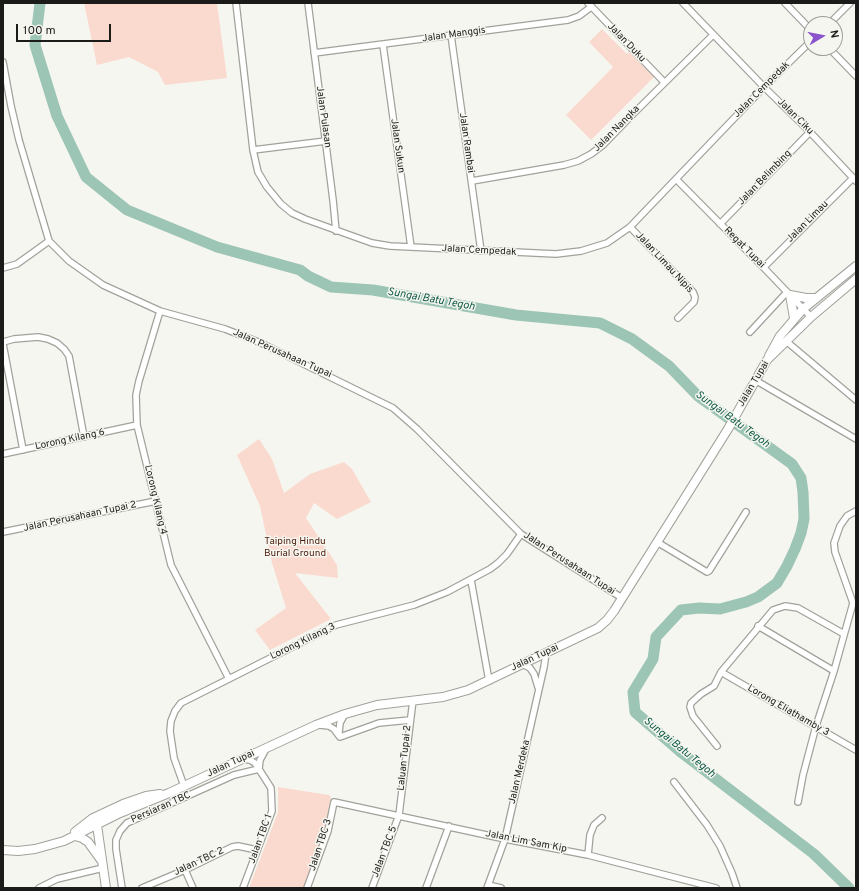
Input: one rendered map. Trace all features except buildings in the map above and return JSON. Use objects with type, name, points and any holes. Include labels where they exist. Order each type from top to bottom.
[{"type":"main road","points":[[767,360],[774,344],[794,318],[856,266]]},
{"type":"main road","name":"Jalan Tupai","points":[[64,841],[120,813],[169,793],[316,725],[345,714],[377,705],[456,694],[489,681],[598,628],[611,616],[726,432],[767,360],[811,317],[856,279]]},
{"type":"main road","points":[[794,318],[788,293],[806,298],[816,298]]},
{"type":"main road","points":[[3,850],[18,851],[35,849],[64,841],[93,818],[146,796],[169,793]]},
{"type":"main road","points":[[97,825],[106,888]]},
{"type":"main road","points":[[75,836],[88,842],[103,865]]},
{"type":"street","name":"Jalan Cempedak","points":[[236,3],[253,150],[258,172],[267,187],[282,204],[305,220],[372,243],[390,246],[556,254],[576,252],[607,244],[630,227],[764,87],[803,50]]},
{"type":"street","name":"Jalan Pulasan","points":[[308,3],[336,231]]},
{"type":"street","name":"Jalan Ciku","points":[[683,3],[855,180]]},
{"type":"street","points":[[785,3],[803,22]]},
{"type":"street","points":[[837,16],[850,3]]},
{"type":"street","name":"Jalan Manggis","points":[[314,53],[568,20],[579,16],[589,5]]},
{"type":"street","name":"Jalan Duku","points":[[589,5],[664,82]]},
{"type":"street","name":"Jalan Rambai","points":[[451,35],[481,251]]},
{"type":"street","name":"Jalan Nangka","points":[[472,181],[564,165],[578,161],[591,154],[603,145],[664,82],[713,35]]},
{"type":"street","name":"Jalan Sukun","points":[[382,44],[411,246]]},
{"type":"street","points":[[837,56],[856,76]]},
{"type":"street","name":"Jalan Perusahaan Tupai","points":[[3,62],[19,140],[49,241],[69,261],[103,285],[160,311],[225,329],[261,343],[393,408],[418,429],[521,534],[622,598]]},
{"type":"street","name":"Jalan Belimbing","points":[[720,224],[810,132]]},
{"type":"street","points":[[253,150],[326,141]]},
{"type":"street","name":"Regat Tupai","points":[[676,179],[764,267],[811,317]]},
{"type":"street","name":"Jalan Limau","points":[[764,267],[855,180]]},
{"type":"street","name":"Jalan Limau Nipis","points":[[630,227],[693,292],[695,297],[694,302],[678,318]]},
{"type":"street","points":[[3,268],[17,264],[49,241]]},
{"type":"street","points":[[750,332],[788,293]]},
{"type":"street","name":"Lorong Kilang 4","points":[[160,311],[138,381],[136,395],[137,425],[170,565],[229,679]]},
{"type":"street","points":[[23,450],[3,343],[14,339],[38,337],[48,339],[57,343],[69,356],[84,437]]},
{"type":"street","points":[[786,341],[856,400]]},
{"type":"street","points":[[755,380],[856,439]]},
{"type":"street","name":"Lorong Kilang 6","points":[[3,454],[137,425]]},
{"type":"street","name":"Jalan Perusahaan Tupai 2","points":[[3,532],[156,501]]},
{"type":"street","points":[[798,802],[803,774],[816,726],[834,671],[844,634],[855,604],[835,552],[834,543],[840,526],[847,516],[856,511]]},
{"type":"street","points":[[657,542],[706,572],[709,571],[746,512]]},
{"type":"street","name":"Lorong Kilang 3","points":[[184,786],[174,758],[171,744],[171,726],[175,711],[181,703],[336,625],[414,606],[447,592],[471,580],[498,563],[507,554],[521,534]]},
{"type":"street","points":[[471,580],[489,681]]},
{"type":"street","points":[[717,746],[693,716],[690,707],[691,703],[714,686],[721,672],[758,626],[773,610],[785,606],[798,608],[844,634]]},
{"type":"street","points":[[758,626],[834,671]]},
{"type":"street","name":"Jalan Merdeka","points":[[488,886],[505,839],[546,653]]},
{"type":"street","points":[[522,664],[530,668],[534,674],[538,692]]},
{"type":"street","name":"Lorong Eliathamby 3","points":[[721,672],[856,750]]},
{"type":"street","name":"Laluan Tupai 2","points":[[399,815],[413,700]]},
{"type":"street","points":[[339,734],[340,723],[345,714]]},
{"type":"street","points":[[316,725],[324,724],[330,726],[340,736],[379,723],[410,720]]},
{"type":"street","points":[[259,769],[260,760],[268,747]]},
{"type":"street","points":[[243,759],[250,760],[255,763],[259,769]]},
{"type":"street","name":"Jalan TBC 1","points":[[243,888],[272,811],[270,788],[259,769]]},
{"type":"street","name":"Persiaran TBC","points":[[122,888],[116,850],[116,840],[120,831],[127,823],[234,776],[259,769]]},
{"type":"street","points":[[674,782],[707,825],[720,846],[737,888]]},
{"type":"street","name":"Jalan Lim Sam Kip","points":[[334,802],[505,839],[588,855],[716,888]]},
{"type":"street","name":"Jalan TBC 3","points":[[307,888],[328,831],[334,802]]},
{"type":"street","name":"Jalan TBC 5","points":[[372,888],[399,815]]},
{"type":"street","points":[[588,855],[590,835],[594,825],[602,818]]},
{"type":"street","points":[[426,888],[449,826]]},
{"type":"street","name":"Jalan TBC 2","points":[[142,888],[185,870],[232,847],[238,846],[257,850]]},
{"type":"street","points":[[39,888],[57,879],[103,865]]},
{"type":"street","points":[[185,870],[193,888]]},
{"type":"street","points":[[488,886],[501,888]]},
{"type":"green space","points":[[84,3],[217,3],[227,78],[165,85],[158,72],[129,57],[97,65]]},
{"type":"green space","points":[[602,29],[627,54],[629,52],[654,77],[591,140],[566,115],[613,67],[589,42]]},
{"type":"green space","name":"Taiping Hindu Burial Ground","points":[[259,439],[272,459],[284,493],[310,474],[344,462],[352,469],[371,502],[337,519],[314,503],[306,518],[337,565],[338,578],[295,573],[331,619],[270,650],[255,630],[286,608],[272,563],[260,506],[237,455]]},
{"type":"green space","points":[[278,787],[329,795],[331,797],[326,830],[303,888],[249,888],[278,812]]},
{"type":"waterway","name":"Sungai Batu Tegoh","points":[[40,3],[35,45],[57,116],[86,177],[127,210],[217,247],[300,270],[308,276],[331,287],[373,290],[516,315],[600,323],[632,339],[669,366],[698,396],[792,464],[801,478],[804,519],[795,549],[777,583],[758,597],[746,602],[720,609],[699,608],[681,610],[656,637],[653,659],[633,692],[635,712],[682,753],[814,854],[849,888]]}]
